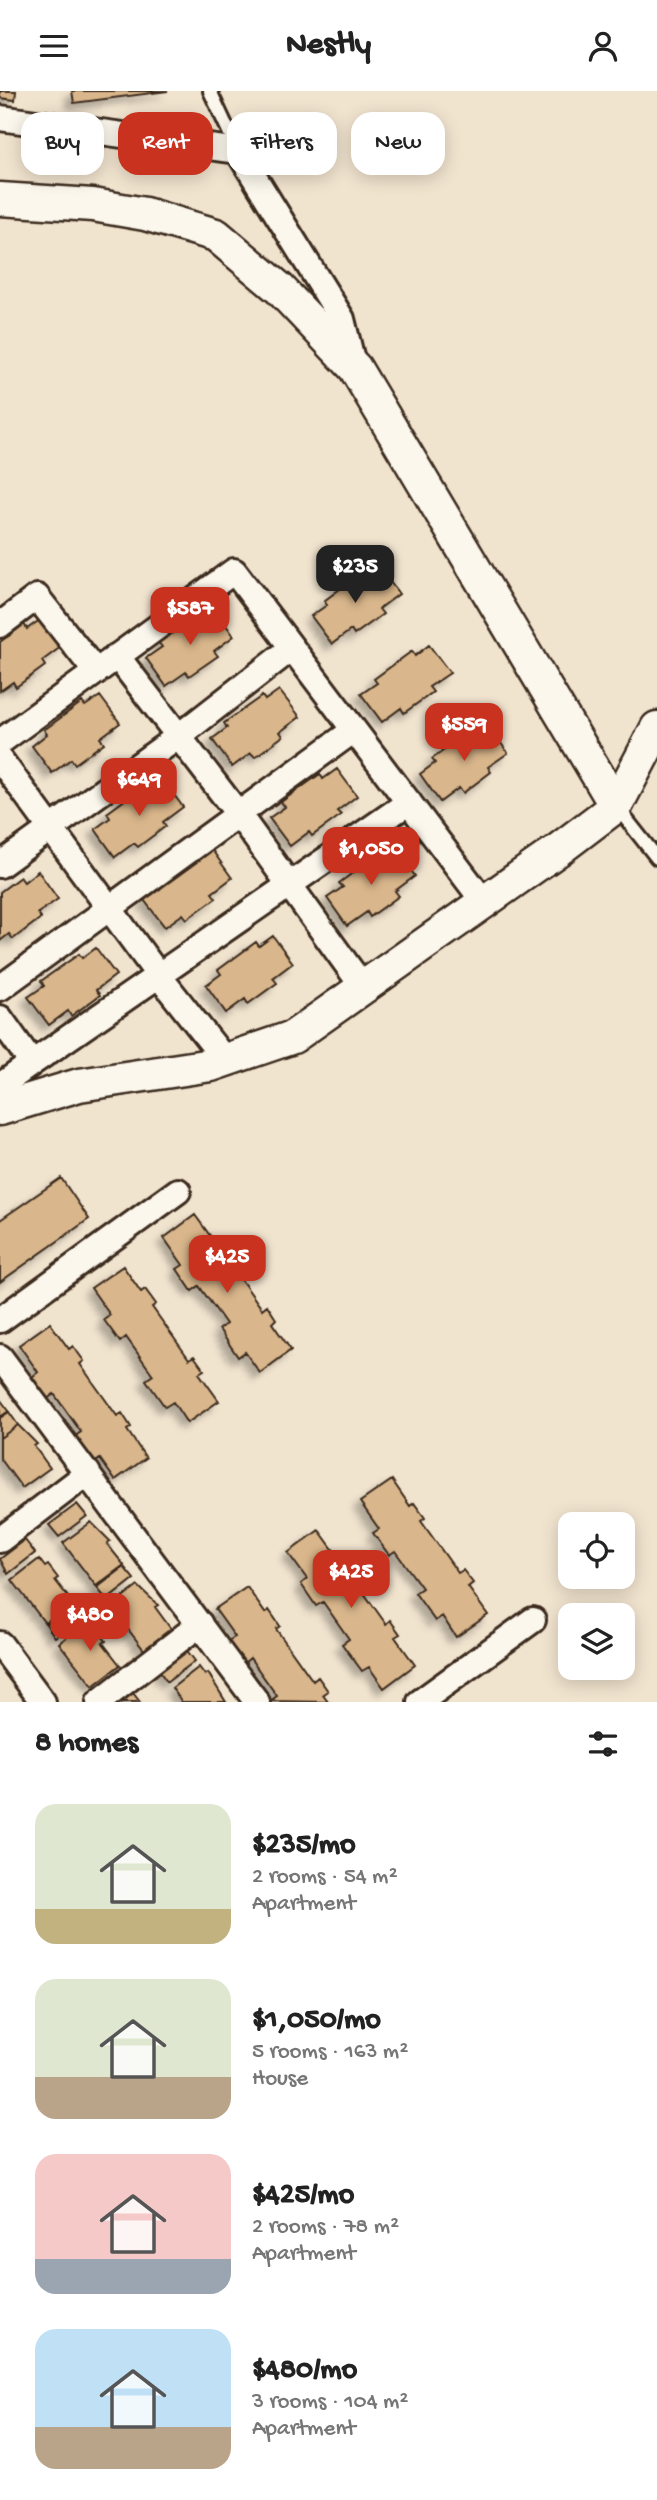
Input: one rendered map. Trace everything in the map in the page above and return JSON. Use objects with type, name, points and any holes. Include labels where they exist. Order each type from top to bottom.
[{"type":"street","points":[[0,118],[227,149]]},
{"type":"street","points":[[253,175],[342,319],[355,368]]},
{"type":"street","points":[[0,199],[106,208],[186,224],[216,235],[280,289],[355,368],[616,806]]},
{"type":"street","points":[[0,742],[234,571],[484,902]]},
{"type":"street","points":[[0,625],[37,597],[96,672]]},
{"type":"street","points":[[0,865],[179,736],[292,648]]},
{"type":"street","points":[[117,656],[239,815],[363,987]]},
{"type":"street","points":[[0,1109],[79,1085],[225,1060],[293,1037],[616,806],[657,728]]},
{"type":"street","points":[[0,989],[354,730]]},
{"type":"street","points":[[0,759],[159,976],[225,1060]]},
{"type":"street","points":[[0,1086],[409,802]]},
{"type":"street","points":[[0,1018],[32,1063]]},
{"type":"street","points":[[0,1319],[178,1191]]},
{"type":"street","points":[[0,1357],[257,1702]]},
{"type":"street","points":[[0,1539],[88,1473]]},
{"type":"street","points":[[420,1702],[533,1620]]},
{"type":"street","points":[[99,1702],[200,1624]]},
{"type":"street","points":[[0,1644],[43,1702]]},
{"type":"lane","points":[[210,91],[227,127]]},
{"type":"lane","points":[[616,806],[657,858]]},
{"type":"building","points":[[0,91],[16,91],[15,100],[0,98]]},
{"type":"building","points":[[72,91],[168,91],[74,103]]},
{"type":"building","points":[[379,567],[399,594],[379,609],[383,614],[354,635],[351,630],[332,644],[311,616],[327,605],[324,601],[361,573],[365,577]]},
{"type":"building","points":[[214,609],[234,636],[214,651],[218,656],[189,676],[186,672],[166,686],[146,658],[162,647],[158,642],[196,615],[199,619]]},
{"type":"building","points":[[41,619],[62,646],[42,661],[45,666],[16,687],[13,682],[0,691],[0,642],[24,624],[27,629]]},
{"type":"building","points":[[429,645],[450,673],[429,687],[433,692],[404,713],[401,708],[382,722],[361,694],[377,683],[374,679],[412,651],[415,656]]},
{"type":"building","points":[[279,690],[300,717],[280,732],[283,736],[255,757],[251,753],[232,767],[212,739],[227,728],[224,723],[262,696],[265,700]]},
{"type":"building","points":[[100,696],[120,723],[100,738],[104,743],[75,764],[71,759],[52,773],[32,746],[47,734],[44,730],[82,702],[85,706]]},
{"type":"building","points":[[488,725],[508,753],[488,767],[491,772],[463,793],[459,788],[440,802],[420,774],[435,763],[432,759],[470,731],[473,735]]},
{"type":"building","points":[[337,769],[357,796],[337,811],[341,815],[312,836],[309,832],[290,846],[269,818],[285,807],[281,802],[320,774],[323,779]]},
{"type":"building","points":[[163,780],[183,807],[163,822],[166,826],[138,847],[134,843],[115,857],[95,829],[110,818],[107,813],[145,785],[148,790]]},
{"type":"building","points":[[395,849],[415,876],[395,891],[399,896],[370,917],[367,912],[347,926],[327,898],[343,887],[339,883],[377,855],[381,859]]},
{"type":"building","points":[[212,850],[232,878],[212,893],[216,898],[187,919],[183,914],[165,927],[144,900],[160,889],[157,884],[194,857],[198,861]]},
{"type":"building","points":[[38,871],[58,899],[38,913],[41,918],[13,939],[9,934],[0,941],[0,892],[20,877],[24,882]]},
{"type":"building","points":[[273,936],[293,963],[273,978],[277,983],[248,1004],[245,999],[226,1013],[206,985],[221,974],[218,970],[256,942],[259,946]]},
{"type":"building","points":[[96,948],[116,975],[96,990],[100,995],[71,1016],[68,1011],[49,1025],[28,997],[44,986],[41,981],[79,954],[82,958]]},
{"type":"building","points":[[61,1178],[89,1219],[0,1282],[0,1220]]},
{"type":"building","points":[[195,1215],[214,1241],[218,1238],[229,1254],[225,1257],[262,1309],[267,1305],[276,1319],[272,1323],[291,1350],[260,1373],[245,1352],[238,1357],[219,1329],[226,1324],[199,1286],[192,1291],[177,1269],[183,1265],[164,1238]]},
{"type":"building","points":[[123,1266],[141,1292],[145,1289],[156,1304],[152,1307],[189,1359],[194,1356],[204,1370],[199,1373],[219,1401],[187,1423],[173,1402],[165,1407],[146,1380],[153,1375],[126,1337],[120,1342],[104,1320],[110,1315],[91,1288]]},
{"type":"building","points":[[50,1323],[69,1349],[73,1346],[84,1361],[80,1364],[117,1416],[122,1413],[131,1427],[127,1430],[146,1458],[115,1480],[100,1459],[93,1464],[74,1437],[81,1432],[54,1394],[47,1399],[32,1377],[38,1372],[19,1345]]},
{"type":"building","points":[[0,1399],[9,1411],[0,1417]]},
{"type":"building","points":[[9,1412],[18,1425],[0,1438],[0,1418]]},
{"type":"building","points":[[18,1425],[37,1444],[34,1446],[50,1468],[22,1488],[0,1458],[0,1438]]},
{"type":"building","points":[[392,1480],[410,1506],[414,1503],[425,1518],[421,1521],[458,1573],[463,1570],[473,1583],[468,1587],[488,1615],[456,1637],[442,1616],[435,1621],[415,1593],[422,1588],[395,1551],[389,1555],[373,1533],[379,1529],[360,1502]]},
{"type":"building","points":[[77,1504],[87,1516],[59,1537],[49,1525]]},
{"type":"building","points":[[91,1522],[110,1541],[107,1544],[124,1565],[96,1586],[63,1543]]},
{"type":"building","points":[[319,1530],[338,1556],[342,1553],[353,1569],[349,1572],[386,1624],[390,1620],[400,1634],[395,1637],[415,1665],[384,1688],[369,1667],[362,1671],[342,1644],[349,1639],[323,1602],[316,1606],[301,1584],[307,1579],[288,1553]]},
{"type":"building","points":[[25,1540],[35,1553],[8,1574],[0,1559]]},
{"type":"building","points":[[39,1559],[45,1567],[48,1565],[58,1578],[55,1580],[72,1602],[45,1623],[12,1580]]},
{"type":"building","points":[[124,1567],[134,1579],[107,1600],[97,1588]]},
{"type":"building","points":[[138,1586],[158,1605],[155,1607],[171,1629],[144,1650],[111,1607]]},
{"type":"building","points":[[247,1587],[265,1613],[269,1610],[280,1626],[276,1629],[313,1681],[318,1677],[328,1691],[323,1695],[328,1702],[270,1701],[277,1696],[250,1658],[244,1663],[228,1641],[235,1637],[215,1609]]},
{"type":"building","points":[[73,1603],[82,1616],[55,1637],[46,1624]]},
{"type":"building","points":[[87,1622],[93,1630],[96,1628],[106,1641],[103,1643],[120,1665],[93,1686],[59,1643]]},
{"type":"building","points":[[185,1648],[195,1661],[167,1682],[158,1669]]},
{"type":"building","points":[[199,1667],[205,1675],[208,1673],[226,1702],[182,1702],[172,1688]]},
{"type":"building","points":[[130,1689],[140,1702],[113,1702]]}]
